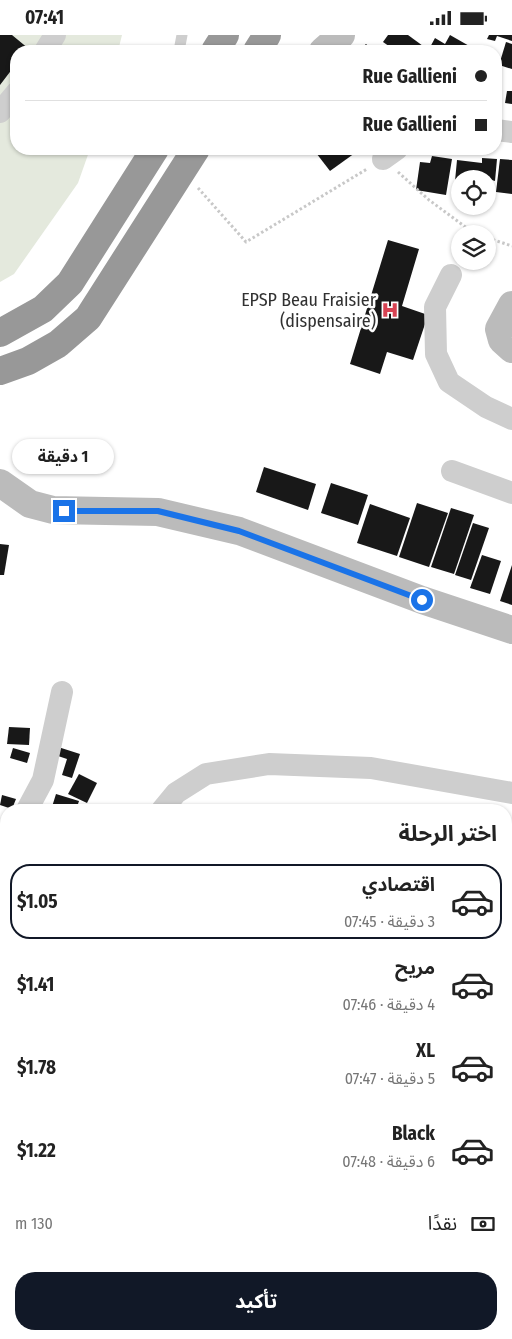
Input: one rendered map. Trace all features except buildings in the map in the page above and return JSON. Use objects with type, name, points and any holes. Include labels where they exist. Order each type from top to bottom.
[{"type":"highway","points":[[0,333],[37,314],[70,283],[150,155]]},
{"type":"highway","points":[[0,371],[28,361],[58,344],[88,318],[190,160]]},
{"type":"street","points":[[330,45],[341,35]]},
{"type":"street","points":[[0,112],[10,100]]},
{"type":"street","points":[[451,275],[435,307],[436,354],[449,382],[486,407],[512,419]]},
{"type":"street","points":[[512,305],[499,329],[502,340],[512,349]]},
{"type":"street","points":[[452,471],[512,493]]},
{"type":"street","points":[[0,483],[30,503],[52,510],[158,511],[239,531],[422,600],[512,631]]},
{"type":"street","points":[[30,804],[43,780],[62,691]]},
{"type":"street","points":[[167,804],[176,793],[206,774],[268,764],[372,768],[512,793]]},
{"type":"path","points":[[190,160],[246,243],[388,155]]},
{"type":"path","points":[[391,155],[429,200],[463,225]]},
{"type":"path","points":[[496,241],[512,246]]},
{"type":"shaded area","points":[[0,35],[122,35],[120,45],[10,45],[10,155],[88,155],[78,183],[14,274],[0,282]]},
{"type":"place","name":"EPSP Beau Fraisier (dispensaire)","points":[[390,310]]},
{"type":"route","points":[[64,511],[158,511],[239,531],[422,600]]}]
